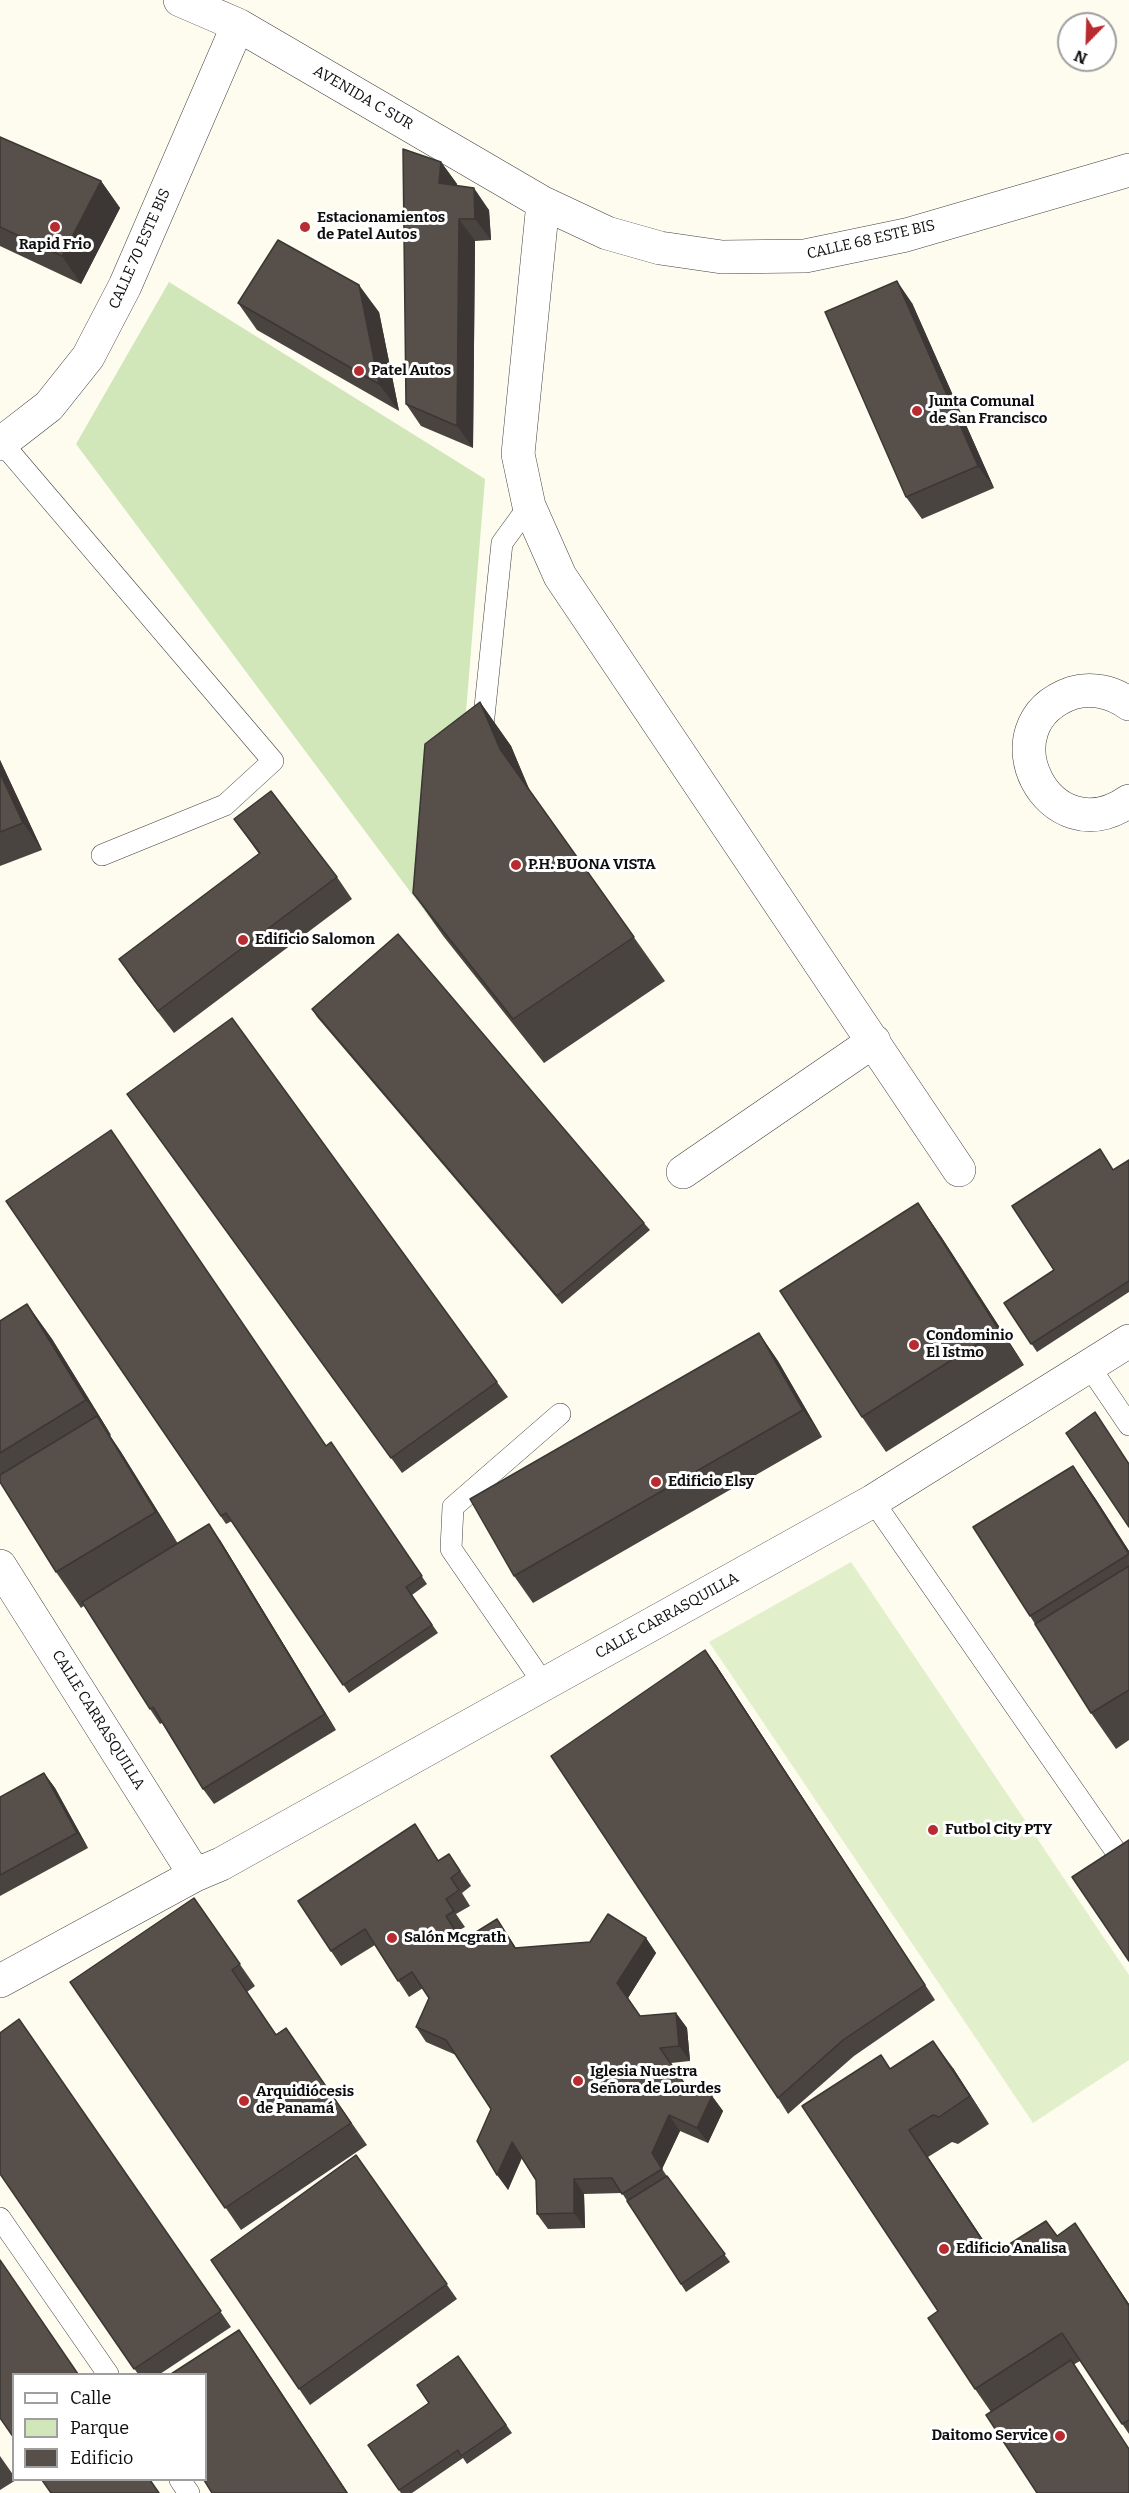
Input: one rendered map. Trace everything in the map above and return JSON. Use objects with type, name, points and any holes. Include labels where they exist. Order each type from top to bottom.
[{"type":"street","name":"AVENIDA C SUR","points":[[180,0],[238,25],[543,203]]},
{"type":"street","name":"CALLE 70 ESTE BIS","points":[[1,443],[49,406],[88,357],[125,286],[238,25]]},
{"type":"street","name":"CALLE 68 ESTE BIS","points":[[543,203],[607,233],[660,248],[722,257],[805,256],[906,235],[1129,170]]},
{"type":"street","points":[[543,203],[518,454],[529,506],[560,576],[959,1170]]},
{"type":"street","points":[[1129,704],[1120,697],[1100,691],[1080,691],[1060,698],[1044,711],[1033,728],[1028,748],[1031,769],[1038,786],[1050,800],[1066,809],[1083,814],[1101,814],[1119,808],[1129,801]]},
{"type":"street","points":[[683,1172],[874,1041]]},
{"type":"street","name":"CALLE CARRASQUILLA","points":[[0,1981],[195,1875],[221,1864],[873,1501],[1129,1341]]},
{"type":"street","name":"CALLE CARRASQUILLA","points":[[0,1566],[195,1875]]},
{"type":"lane","points":[[1,443],[273,761],[225,805],[102,855]]},
{"type":"lane","points":[[485,755],[482,736],[502,543],[529,506]]},
{"type":"lane","points":[[1089,1366],[1129,1425]]},
{"type":"lane","points":[[544,1684],[452,1549],[453,1508],[560,1414]]},
{"type":"lane","points":[[873,1501],[1119,1856]]},
{"type":"lane","points":[[0,2218],[107,2373]]},
{"type":"green space","points":[[169,282],[485,479],[460,785],[456,788],[444,937],[76,444]]},
{"type":"green space","name":"Futbol City PTY","points":[[851,1562],[1129,1975],[1129,2060],[1033,2123],[709,1642]]},
{"type":"building","name":"Rapid Frio","points":[[0,137],[101,181],[62,256],[0,227]]},
{"type":"building","name":"Patel Autos","points":[[403,149],[441,162],[439,183],[474,188],[475,219],[459,219],[457,426],[406,404]]},
{"type":"building","name":"Patel Autos","points":[[278,240],[359,285],[379,384],[238,303]]},
{"type":"building","name":"Junta Comunal de San Francisco","points":[[897,281],[978,466],[906,497],[825,312]]},
{"type":"building","name":"P.H. BUONA VISTA","points":[[480,702],[500,749],[634,937],[513,1019],[413,893],[425,744]]},
{"type":"building","points":[[0,773],[23,823],[0,832]]},
{"type":"building","name":"Edificio Salomon","points":[[271,791],[337,877],[158,1011],[119,959],[260,853],[234,819]]},
{"type":"building","points":[[398,934],[644,1223],[557,1296],[312,1009]]},
{"type":"building","points":[[232,1018],[497,1382],[391,1458],[127,1094]]},
{"type":"building","points":[[111,1130],[326,1446],[331,1442],[422,1576],[406,1587],[432,1625],[343,1685],[226,1513],[221,1516],[6,1201]]},
{"type":"building","points":[[1100,1149],[1113,1170],[1129,1160],[1129,1281],[1031,1344],[1004,1303],[1054,1270],[1012,1206]]},
{"type":"building","name":"Condominio El Istmo","points":[[918,1203],[999,1330],[862,1417],[780,1291]]},
{"type":"building","points":[[27,1304],[86,1400],[0,1453],[0,1321]]},
{"type":"building","name":"Edificio Elsy","points":[[759,1333],[803,1410],[514,1576],[470,1499]]},
{"type":"building","points":[[1095,1412],[1129,1464],[1129,1527],[1066,1433]]},
{"type":"building","points":[[97,1416],[156,1512],[56,1572],[0,1482],[0,1475]]},
{"type":"building","points":[[1073,1466],[1129,1554],[1030,1616],[973,1527]]},
{"type":"building","points":[[209,1524],[325,1714],[203,1789],[153,1707],[150,1709],[82,1602]]},
{"type":"building","points":[[1129,1566],[1129,1690],[1091,1713],[1035,1624]]},
{"type":"building","points":[[705,1650],[925,1985],[843,2040],[778,2098],[551,1756]]},
{"type":"building","points":[[44,1773],[77,1833],[0,1875],[0,1797]]},
{"type":"building","name":"Iglesia Nuestra Señora de Lourdes","points":[[415,1824],[438,1861],[449,1854],[460,1871],[451,1878],[459,1890],[446,1899],[454,1911],[446,1916],[460,1938],[460,1942],[497,1919],[515,1948],[590,1942],[608,1914],[646,1938],[617,1983],[640,2016],[676,2013],[679,2046],[660,2048],[684,2083],[712,2096],[697,2128],[669,2115],[652,2153],[662,2169],[622,2194],[612,2178],[574,2179],[574,2213],[537,2214],[536,2180],[512,2142],[497,2175],[477,2141],[491,2109],[446,2040],[416,2027],[429,1998],[412,1972],[398,1981],[365,1929],[331,1951],[298,1901]]},
{"type":"building","points":[[1129,1840],[1129,1961],[1072,1877]]},
{"type":"building","name":"Arquidiócesis de Panamá","points":[[194,1898],[240,1964],[232,1970],[276,2035],[286,2028],[351,2123],[225,2208],[70,1982]]},
{"type":"building","points":[[19,2019],[221,2311],[134,2369],[0,2174],[0,2033]]},
{"type":"building","name":"Edificio Analisa","points":[[933,2041],[970,2096],[939,2117],[933,2115],[909,2130],[992,2255],[1046,2221],[1057,2236],[1075,2223],[1129,2306],[1129,2420],[1122,2424],[1062,2333],[975,2389],[928,2318],[938,2311],[802,2106],[881,2055],[890,2069]]},
{"type":"building","points":[[356,2155],[447,2284],[299,2389],[211,2260]]},
{"type":"building","points":[[667,2176],[725,2254],[681,2284],[627,2201]]},
{"type":"building","points":[[0,2260],[77,2373],[12,2373],[12,2435],[0,2418]]},
{"type":"building","points":[[239,2330],[347,2493],[212,2493],[205,2481],[207,2481],[207,2373],[173,2373]]},
{"type":"building","points":[[458,2356],[506,2425],[461,2456],[458,2450],[399,2490],[368,2445],[429,2403],[417,2385]]},
{"type":"building","name":"Daitomo Service","points":[[1071,2360],[1129,2449],[1129,2493],[1037,2493],[986,2415]]},
{"type":"building","points":[[43,2481],[151,2481],[159,2493],[51,2493]]},
{"type":"place","name":"Rapid Frio","points":[[55,227]]},
{"type":"place","name":"Estacionamientos de Patel Autos","points":[[305,227]]},
{"type":"place","name":"Patel Autos","points":[[359,371]]},
{"type":"place","name":"Junta Comunal de San Francisco","points":[[917,411]]},
{"type":"place","name":"P.H. BUONA VISTA","points":[[516,865]]},
{"type":"place","name":"Edificio Salomon","points":[[243,940]]},
{"type":"place","name":"Condominio El Istmo","points":[[914,1345]]},
{"type":"place","name":"Edificio Elsy","points":[[656,1482]]},
{"type":"place","name":"Futbol City PTY","points":[[933,1830]]},
{"type":"place","name":"Salón Mcgrath","points":[[392,1938]]},
{"type":"place","name":"Iglesia Nuestra Señora de Lourdes","points":[[578,2081]]},
{"type":"place","name":"Arquidiócesis de Panamá","points":[[244,2101]]},
{"type":"place","name":"Edificio Analisa","points":[[944,2249]]},
{"type":"place","name":"Daitomo Service","points":[[1060,2436]]}]
